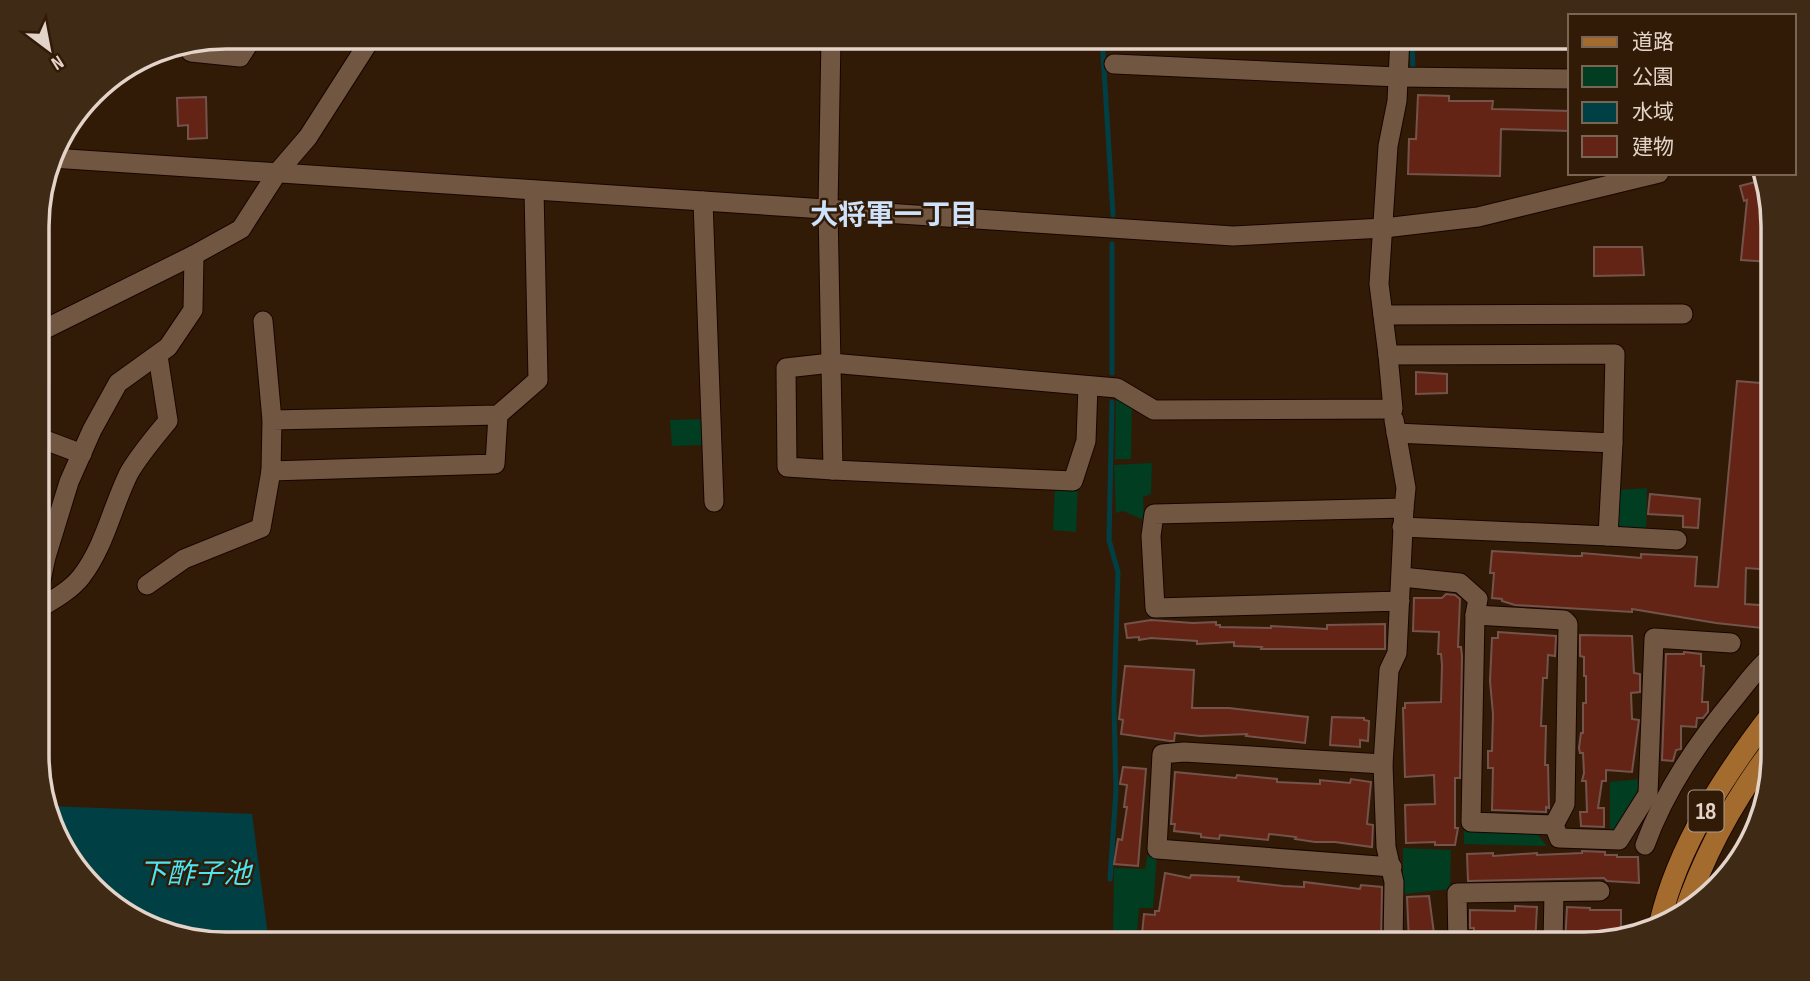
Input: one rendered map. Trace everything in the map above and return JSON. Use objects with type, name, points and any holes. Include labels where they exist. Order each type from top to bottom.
[{"type":"main road","name":"18","points":[[1663,914],[1676,875],[1707,808],[1761,728]]},
{"type":"main road","name":"18","points":[[1691,896],[1734,806],[1761,766]]},
{"type":"street","points":[[191,52],[240,57],[245,49]]},
{"type":"street","points":[[49,327],[241,229],[277,173],[308,136],[364,49]]},
{"type":"street","points":[[831,49],[828,209],[832,470]]},
{"type":"street","points":[[1393,932],[1392,867],[1385,847],[1383,764],[1389,670],[1397,653],[1406,488],[1392,409],[1379,284],[1388,146],[1397,101],[1399,49]]},
{"type":"street","points":[[1114,64],[1398,76],[1568,79]]},
{"type":"street","points":[[62,159],[1233,236],[1384,228],[1478,217],[1651,175]]},
{"type":"street","points":[[272,420],[498,415],[538,380],[534,190]]},
{"type":"street","points":[[703,201],[714,502]]},
{"type":"street","points":[[49,547],[69,482],[118,383],[168,347],[193,310],[194,255]]},
{"type":"street","points":[[1383,315],[1683,314]]},
{"type":"street","points":[[147,585],[184,559],[261,528],[271,471],[272,420],[263,321]]},
{"type":"street","points":[[1388,355],[1615,354],[1608,536]]},
{"type":"street","points":[[49,602],[81,578],[100,544],[129,475],[168,421],[158,356]]},
{"type":"street","points":[[1088,386],[1086,441],[1073,481],[788,467],[786,368],[831,363],[1116,388],[1154,410],[1392,409]]},
{"type":"street","points":[[271,471],[495,464],[498,415]]},
{"type":"street","points":[[1396,433],[1613,443]]},
{"type":"street","points":[[49,442],[82,454]]},
{"type":"street","points":[[1400,601],[1155,608],[1151,536],[1154,514],[1403,517],[1677,540]]},
{"type":"street","points":[[1402,577],[1460,583],[1478,598],[1475,615],[1471,822],[1554,825]]},
{"type":"street","points":[[1475,615],[1564,620],[1568,624],[1564,803],[1554,825],[1559,838],[1619,840],[1648,794],[1654,638],[1731,643]]},
{"type":"street","points":[[1645,845],[1658,809],[1684,766],[1761,665]]},
{"type":"street","points":[[1383,764],[1184,752],[1162,754],[1157,849],[1392,867]]},
{"type":"street","points":[[1458,932],[1457,893],[1600,891]]},
{"type":"street","points":[[1553,892],[1553,932]]},
{"type":"green space","points":[[1116,394],[1132,402],[1131,459],[1115,459]]},
{"type":"green space","points":[[703,419],[704,445],[672,446],[670,420]]},
{"type":"green space","points":[[1152,463],[1151,494],[1143,497],[1144,520],[1123,511],[1116,513],[1114,465]]},
{"type":"green space","points":[[1078,485],[1076,532],[1053,530],[1055,486]]},
{"type":"green space","points":[[1647,488],[1646,531],[1618,527],[1618,490]]},
{"type":"green space","points":[[1640,779],[1632,809],[1610,832],[1610,782]]},
{"type":"green space","points":[[1464,831],[1535,831],[1547,846],[1464,844]]},
{"type":"green space","points":[[1403,848],[1451,850],[1450,889],[1403,894]]},
{"type":"green space","points":[[1148,853],[1157,855],[1153,908],[1139,908],[1137,932],[1113,932],[1114,868],[1145,869]]},
{"type":"water","name":"下酢子池","points":[[56,806],[252,814],[267,932],[214,932],[191,929],[147,914],[109,888],[79,854],[67,834]]},
{"type":"building","points":[[1418,95],[1449,96],[1449,101],[1493,101],[1492,109],[1568,111],[1568,131],[1501,129],[1500,176],[1408,174],[1409,139],[1416,139]]},
{"type":"building","points":[[206,97],[207,138],[188,139],[188,125],[178,126],[177,98]]},
{"type":"building","points":[[1755,182],[1761,226],[1761,261],[1741,260],[1747,200],[1744,201],[1740,186]]},
{"type":"building","points":[[1594,247],[1642,247],[1644,275],[1594,276]]},
{"type":"building","points":[[1416,372],[1447,374],[1447,393],[1416,394]]},
{"type":"building","points":[[1737,381],[1761,383],[1761,569],[1746,568],[1745,604],[1761,605],[1761,628],[1632,609],[1632,612],[1515,605],[1492,598],[1492,551],[1573,556],[1582,556],[1582,553],[1641,558],[1641,554],[1697,557],[1695,586],[1718,587]]},
{"type":"building","points":[[1650,494],[1700,499],[1698,528],[1683,527],[1683,516],[1648,514]]},
{"type":"building","points":[[1446,594],[1460,599],[1460,778],[1455,778],[1455,828],[1458,828],[1455,845],[1435,845],[1435,842],[1406,843],[1405,805],[1435,804],[1434,775],[1405,777],[1403,708],[1405,703],[1441,702],[1439,632],[1413,631],[1414,598],[1442,598]]},
{"type":"building","points":[[1151,620],[1216,622],[1220,627],[1327,629],[1327,625],[1385,624],[1385,649],[1261,649],[1262,647],[1234,646],[1234,642],[1197,644],[1197,641],[1127,638],[1125,624]]},
{"type":"building","points":[[1498,632],[1556,636],[1555,656],[1548,655],[1547,678],[1543,678],[1541,726],[1546,726],[1545,765],[1548,765],[1549,808],[1546,807],[1546,812],[1492,810],[1493,768],[1488,768],[1488,751],[1492,751],[1493,714],[1490,681],[1492,638],[1498,638]]},
{"type":"building","points":[[1580,635],[1632,636],[1634,673],[1640,674],[1640,692],[1631,693],[1632,719],[1639,720],[1632,772],[1606,770],[1606,781],[1602,781],[1598,808],[1604,808],[1604,827],[1581,826],[1580,812],[1587,812],[1586,781],[1582,781],[1583,753],[1580,753],[1579,748],[1583,733],[1583,703],[1586,703],[1586,676],[1584,657],[1580,656]]},
{"type":"building","points":[[1666,654],[1701,654],[1701,666],[1704,666],[1702,702],[1708,702],[1708,712],[1703,718],[1697,718],[1696,727],[1681,726],[1681,749],[1676,750],[1673,761],[1662,760]]},
{"type":"building","points":[[1125,666],[1194,670],[1192,708],[1229,708],[1308,717],[1305,743],[1246,736],[1247,734],[1200,736],[1175,733],[1174,741],[1170,741],[1121,734],[1123,720],[1119,719]]},
{"type":"building","points":[[1332,717],[1364,718],[1369,721],[1368,741],[1360,740],[1360,747],[1330,745]]},
{"type":"building","points":[[1123,767],[1146,769],[1138,866],[1114,864],[1118,839],[1122,840],[1127,807],[1124,807],[1127,785],[1120,784]]},
{"type":"building","points":[[1175,772],[1236,778],[1237,775],[1277,779],[1277,782],[1320,784],[1320,780],[1350,783],[1351,779],[1371,782],[1367,824],[1373,825],[1372,847],[1315,842],[1269,834],[1268,840],[1220,835],[1219,839],[1174,831],[1175,824],[1171,824]]},
{"type":"building","points":[[1605,852],[1605,855],[1617,857],[1638,857],[1639,883],[1607,881],[1604,878],[1468,881],[1467,854],[1537,855]]},
{"type":"building","points":[[1165,873],[1190,878],[1191,875],[1239,877],[1238,881],[1283,886],[1304,887],[1304,882],[1360,889],[1361,885],[1382,887],[1381,932],[1142,932],[1144,914],[1155,915],[1155,911],[1159,911]]},
{"type":"building","points":[[1429,896],[1434,932],[1409,932],[1407,897]]},
{"type":"building","points":[[1515,906],[1537,907],[1536,932],[1474,932],[1474,928],[1470,928],[1470,910],[1515,911]]},
{"type":"building","points":[[1567,907],[1621,910],[1621,928],[1566,932]]},
{"type":"waterway","points":[[1103,49],[1113,215]]},
{"type":"waterway","points":[[1412,49],[1415,70]]},
{"type":"waterway","points":[[1112,244],[1112,373]]},
{"type":"waterway","points":[[1110,879],[1116,791],[1114,704],[1118,572],[1109,540],[1112,402]]},
{"type":"district","name":"大将軍一丁目","points":[[894,214]]}]
